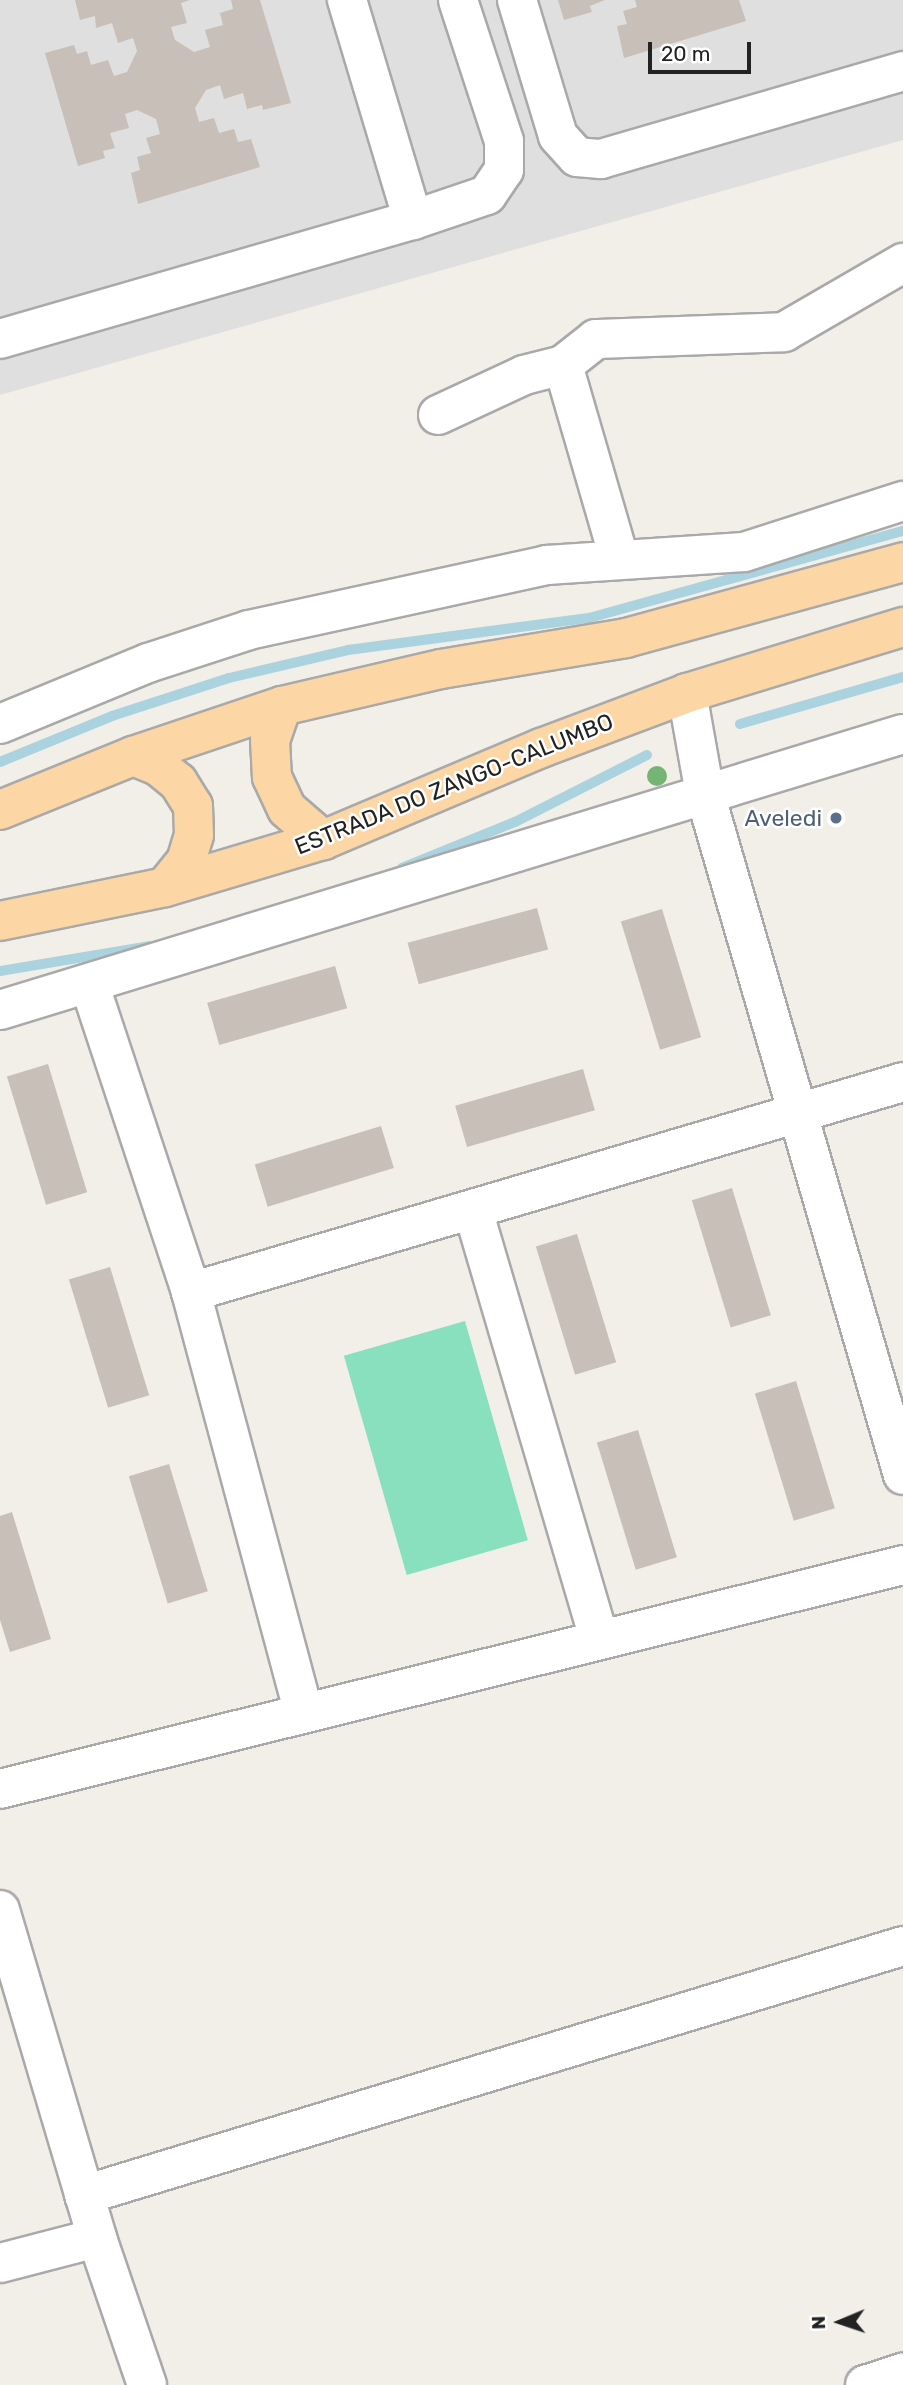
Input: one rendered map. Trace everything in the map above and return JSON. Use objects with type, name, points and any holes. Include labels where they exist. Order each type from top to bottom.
[{"type":"main road","points":[[0,810],[133,756],[282,706],[355,687],[668,628],[903,562]]},
{"type":"main road","name":"ESTRADA DO ZANGO-CALUMBO","points":[[0,921],[165,887],[323,840],[541,748],[687,693],[903,627]]},
{"type":"main road","points":[[282,706],[270,740],[272,777],[287,809],[323,840]]},
{"type":"main road","points":[[133,756],[158,766],[178,782],[193,806],[194,835],[186,861],[165,887]]},
{"type":"street","points":[[347,0],[413,220]]},
{"type":"street","points":[[0,340],[413,220],[487,195],[504,170],[504,142],[458,0]]},
{"type":"street","points":[[517,0],[558,136],[577,157],[601,159],[903,71]]},
{"type":"street","points":[[438,415],[524,375],[562,365],[596,339],[784,332],[903,262]]},
{"type":"street","points":[[562,365],[619,558]]},
{"type":"street","points":[[0,724],[148,663],[249,630],[547,565],[619,558],[744,552],[903,501]]},
{"type":"street","points":[[687,693],[705,794],[903,1475]]},
{"type":"street","points":[[0,1010],[90,986],[903,734]]},
{"type":"street","points":[[90,986],[191,1292],[303,1711]]},
{"type":"street","points":[[191,1292],[799,1115],[903,1082]]},
{"type":"street","points":[[473,1210],[599,1639]]},
{"type":"street","points":[[0,1790],[303,1711],[903,1565]]},
{"type":"street","points":[[0,1910],[97,2238],[147,2385]]},
{"type":"street","points":[[85,2195],[903,1946]]},
{"type":"street","points":[[0,2263],[97,2238]]},
{"type":"street","points":[[865,2385],[903,2373]]},
{"type":"shaded area","points":[[0,0],[903,0],[903,140],[0,395]]},
{"type":"green space","points":[[465,1321],[528,1540],[407,1575],[344,1356]]},
{"type":"building","points":[[75,0],[190,0],[181,3],[187,23],[171,27],[175,40],[194,52],[210,47],[205,30],[223,25],[220,13],[233,9],[231,0],[260,0],[291,103],[263,110],[262,105],[247,109],[243,93],[224,99],[220,85],[206,90],[195,108],[199,122],[214,118],[219,133],[234,129],[238,142],[251,139],[260,167],[138,204],[131,173],[140,170],[137,157],[151,153],[146,138],[160,134],[156,119],[137,110],[125,114],[129,128],[110,133],[115,148],[103,151],[105,158],[78,166],[45,53],[74,45],[77,54],[87,51],[91,65],[108,60],[114,76],[127,72],[137,51],[133,38],[118,43],[112,23],[96,28],[95,16],[80,20]]},
{"type":"building","points":[[558,0],[605,0],[590,6],[592,12],[564,20]]},
{"type":"building","points":[[635,0],[739,0],[746,21],[624,58],[617,26],[627,24],[623,11],[637,7]]},
{"type":"building","points":[[537,908],[548,950],[419,984],[408,943]]},
{"type":"building","points":[[662,909],[701,1037],[660,1050],[621,922]]},
{"type":"building","points":[[335,966],[347,1008],[219,1045],[207,1003]]},
{"type":"building","points":[[48,1064],[87,1192],[46,1205],[7,1077]]},
{"type":"building","points":[[583,1069],[595,1110],[467,1147],[455,1106]]},
{"type":"building","points":[[381,1126],[394,1168],[268,1207],[255,1165]]},
{"type":"building","points":[[732,1188],[771,1315],[731,1327],[692,1200]]},
{"type":"building","points":[[577,1234],[616,1362],[575,1375],[536,1247]]},
{"type":"building","points":[[110,1267],[149,1395],[108,1408],[69,1280]]},
{"type":"building","points":[[796,1381],[835,1508],[794,1521],[755,1394]]},
{"type":"building","points":[[638,1430],[677,1557],[636,1570],[597,1443]]},
{"type":"building","points":[[169,1464],[208,1591],[168,1603],[129,1476]]},
{"type":"building","points":[[12,1512],[51,1639],[10,1652],[0,1620],[0,1516]]},
{"type":"waterway","points":[[0,762],[112,716],[229,678],[348,650],[589,618],[903,531]]},
{"type":"waterway","points":[[740,724],[903,677]]},
{"type":"waterway","points":[[402,868],[515,822],[647,755]]},
{"type":"waterway","points":[[0,971],[149,946]]},
{"type":"place","name":"Aveledi","points":[[836,818]]}]
